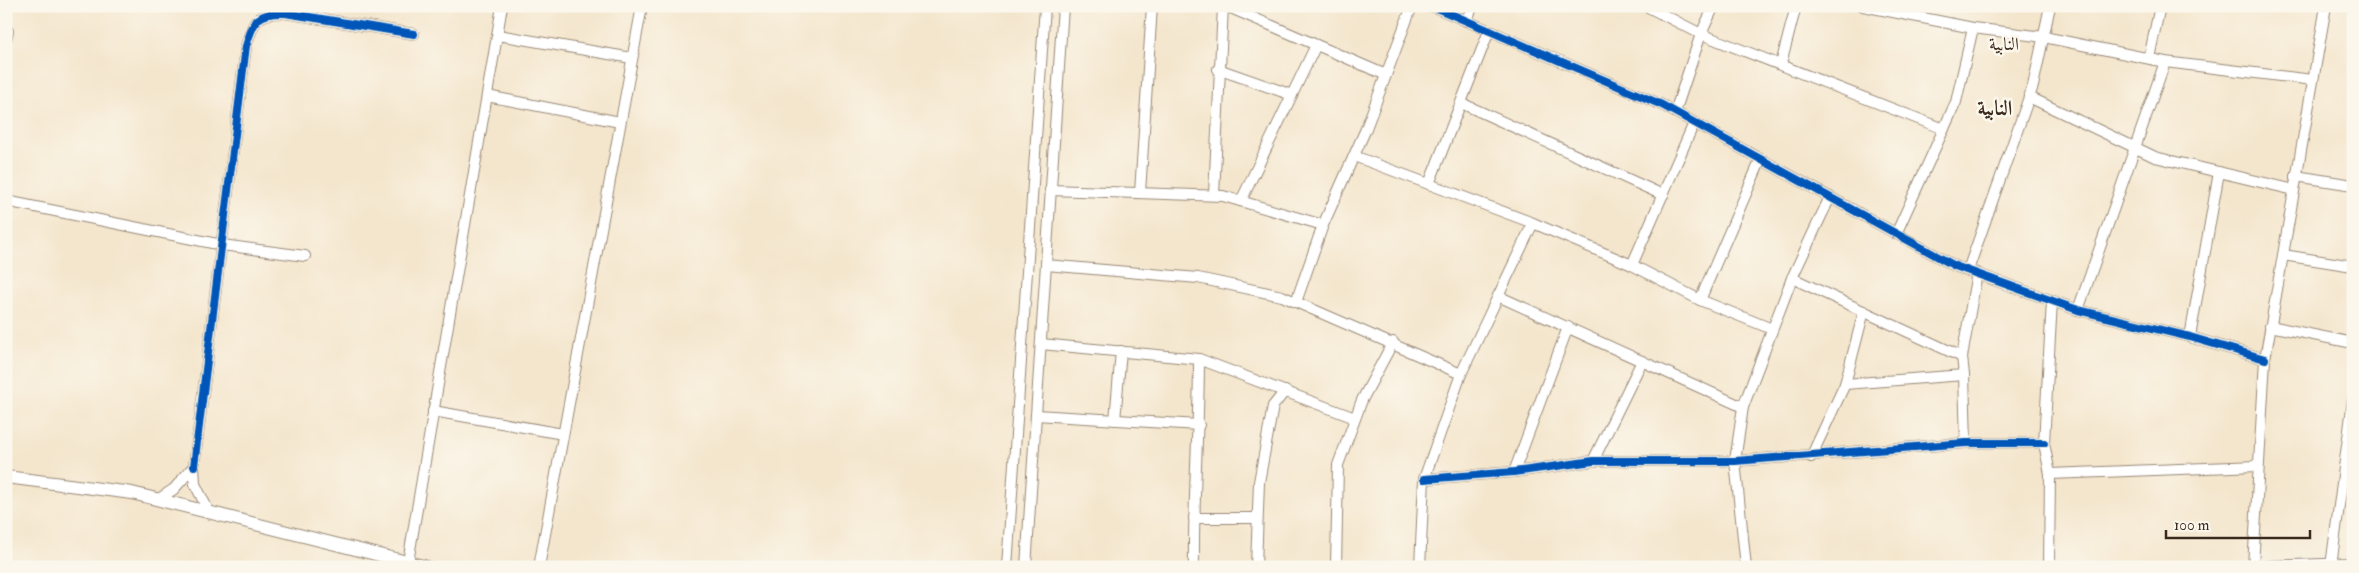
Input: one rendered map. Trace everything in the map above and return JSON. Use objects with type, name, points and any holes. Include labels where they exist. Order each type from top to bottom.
[{"type":"main road","points":[[6,477],[132,493],[427,567]]},
{"type":"main road","points":[[2267,567],[2353,564]]},
{"type":"street","points":[[408,562],[502,6]]},
{"type":"street","points":[[539,567],[642,6]]},
{"type":"street","points":[[1007,567],[1045,6]]},
{"type":"street","points":[[1026,567],[1063,6]]},
{"type":"street","points":[[1140,193],[1152,6]]},
{"type":"street","points":[[1214,196],[1218,69],[1224,6],[1386,75]]},
{"type":"street","points":[[1296,302],[1323,225],[1354,156],[1412,6]]},
{"type":"street","points":[[1432,6],[1675,112],[1955,266],[2078,310],[2190,337],[2265,359]]},
{"type":"street","points":[[1466,21],[1473,6]]},
{"type":"street","points":[[1646,6],[1701,34],[1944,129]]},
{"type":"street","points":[[1675,112],[1701,34],[1714,6]]},
{"type":"street","points":[[1781,64],[1796,6]]},
{"type":"street","points":[[1862,6],[1973,28],[2044,37],[2165,62],[2313,80]]},
{"type":"street","points":[[1966,443],[1962,357],[1973,272],[2029,97],[2050,6]]},
{"type":"street","points":[[2149,58],[2160,6]]},
{"type":"street","points":[[2253,567],[2265,359],[2326,6]]},
{"type":"street","points":[[209,512],[195,484],[194,466],[246,46],[258,18],[268,13],[285,13],[414,34]]},
{"type":"street","points":[[1896,234],[1956,102],[1973,28]]},
{"type":"street","points":[[1429,184],[1489,31]]},
{"type":"street","points":[[498,35],[632,58]]},
{"type":"street","points":[[1241,201],[1316,46]]},
{"type":"street","points":[[2078,310],[2137,148],[2165,62]]},
{"type":"street","points":[[1218,69],[1292,95]]},
{"type":"street","points":[[487,96],[620,122]]},
{"type":"street","points":[[2029,97],[2155,157],[2294,190]]},
{"type":"street","points":[[1461,103],[1663,195]]},
{"type":"street","points":[[1632,265],[1694,123]]},
{"type":"street","points":[[1354,156],[1533,223],[1632,265],[1700,300],[1772,329]]},
{"type":"street","points":[[1700,300],[1761,159]]},
{"type":"street","points":[[2190,337],[2219,172]]},
{"type":"street","points":[[2296,176],[2353,185]]},
{"type":"street","points":[[1050,190],[1214,196],[1241,201],[1323,225]]},
{"type":"street","points":[[1746,567],[1735,461],[1743,407],[1792,278],[1830,197]]},
{"type":"street","points":[[6,201],[222,245],[305,256]]},
{"type":"street","points":[[1420,567],[1424,479],[1461,374],[1533,223]]},
{"type":"street","points":[[2283,255],[2353,266]]},
{"type":"street","points":[[1046,265],[1198,278],[1296,302],[1393,342],[1461,374]]},
{"type":"street","points":[[1792,278],[1962,357]]},
{"type":"street","points":[[1498,296],[1743,407]]},
{"type":"street","points":[[2049,567],[2050,474],[2044,443],[2052,301]]},
{"type":"street","points":[[1811,457],[1844,384],[1864,311]]},
{"type":"street","points":[[2270,326],[2353,343]]},
{"type":"street","points":[[1514,472],[1568,327]]},
{"type":"street","points":[[1336,567],[1338,465],[1362,400],[1393,342]]},
{"type":"street","points":[[1040,344],[1199,359],[1355,418]]},
{"type":"street","points":[[1115,420],[1121,351]]},
{"type":"street","points":[[1194,567],[1194,518],[1199,426],[1199,359]]},
{"type":"street","points":[[1593,461],[1642,361]]},
{"type":"street","points":[[1844,384],[1964,375]]},
{"type":"street","points":[[1256,567],[1258,482],[1273,406],[1285,392]]},
{"type":"street","points":[[2331,566],[2353,400]]},
{"type":"street","points":[[433,411],[563,434]]},
{"type":"street","points":[[1036,415],[1199,426]]},
{"type":"street","points":[[1424,479],[1514,472],[1593,461],[1735,461],[1811,457],[1966,443],[2044,443]]},
{"type":"street","points":[[1015,455],[1034,455]]},
{"type":"street","points":[[159,499],[174,489],[194,466]]},
{"type":"street","points":[[2050,474],[2258,466]]},
{"type":"street","points":[[1194,518],[1258,518]]},
{"type":"cycle path","points":[[1432,6],[1662,105],[1955,266],[2078,310],[2190,337],[2265,359]]},
{"type":"cycle path","points":[[194,466],[246,46],[254,24],[262,16],[285,13],[414,34]]},
{"type":"cycle path","points":[[1424,479],[1514,472],[1593,461],[1735,461],[1966,443],[2044,443]]},
{"type":"district","name":"النابية","points":[[2004,44]]},
{"type":"district","name":"النابية","points":[[1995,108]]}]
